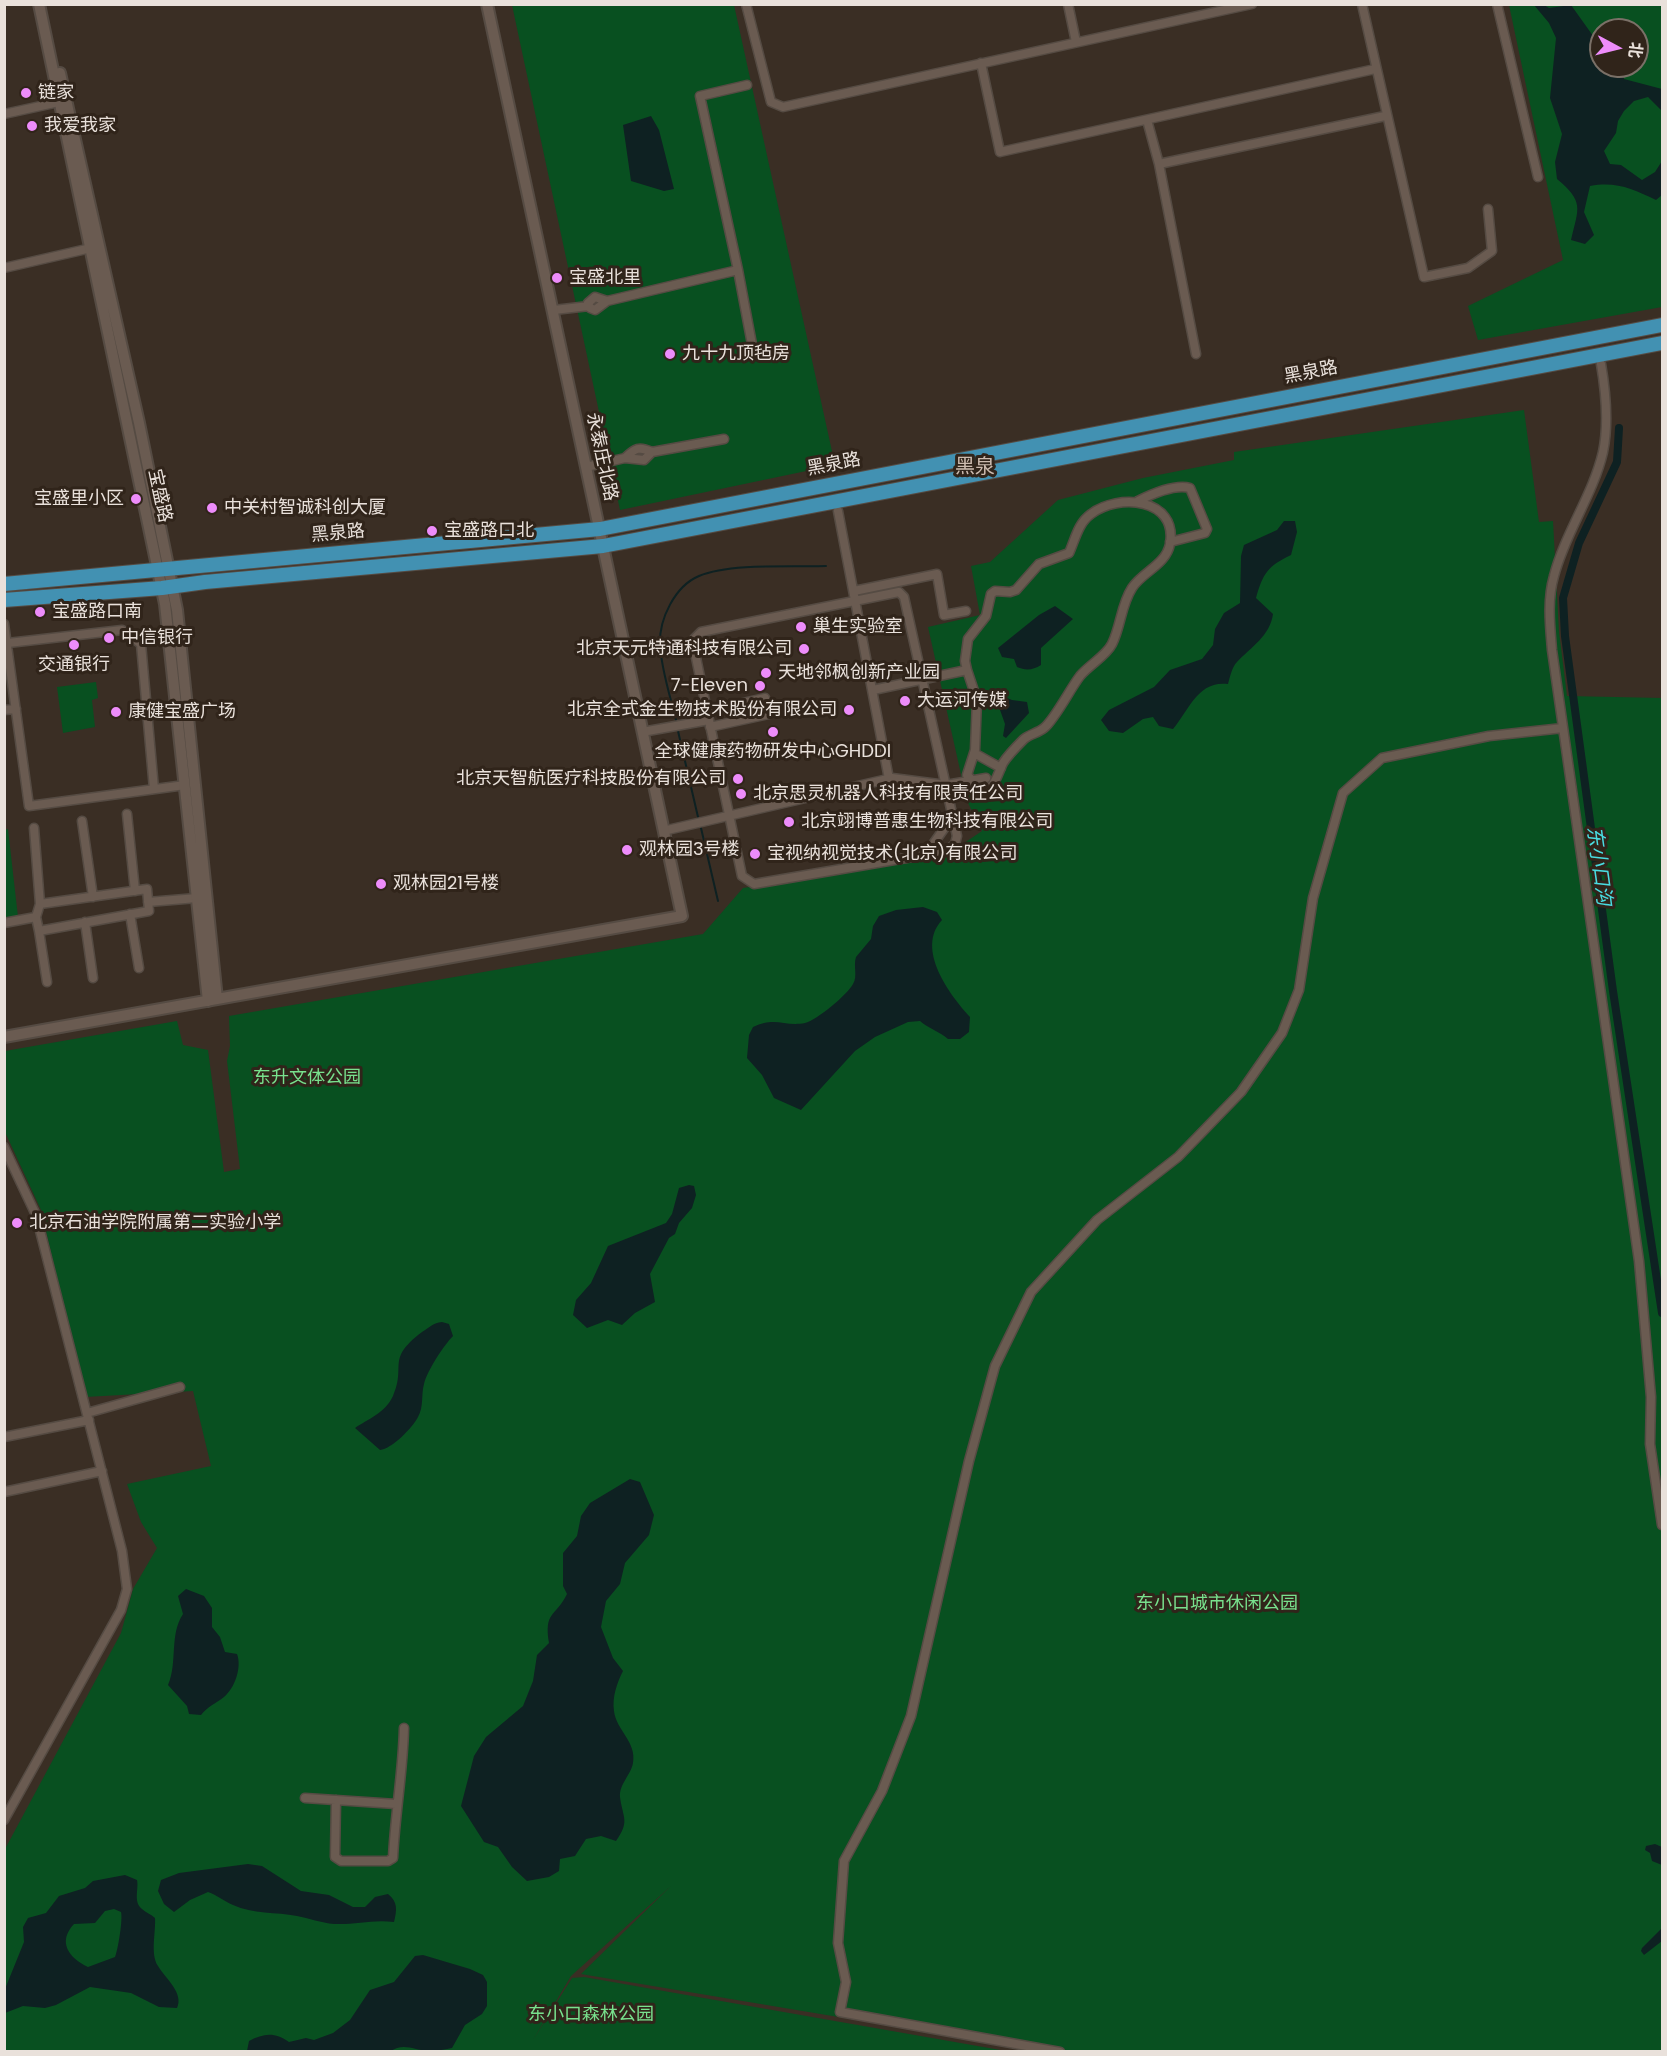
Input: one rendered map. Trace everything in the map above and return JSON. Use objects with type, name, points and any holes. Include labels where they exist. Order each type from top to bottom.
[{"type":"main road","name":"黑泉路","points":[[4,584],[600,530],[1662,325]]},
{"type":"main road","name":"黑泉路","points":[[4,600],[603,546],[1604,359],[1634,348],[1662,343]]},
{"type":"street","name":"宝盛路","points":[[39,4],[91,249],[163,568]]},
{"type":"street","name":"宝盛路","points":[[45,4],[185,680],[185,706],[213,1000]]},
{"type":"street","name":"永泰庄北路","points":[[213,1000],[682,916],[487,4]]},
{"type":"street","points":[[746,4],[771,102],[783,107],[1252,4]]},
{"type":"street","points":[[1068,4],[1076,42]]},
{"type":"street","points":[[1362,4],[1385,116],[1424,277],[1468,268],[1492,251],[1488,209]]},
{"type":"street","points":[[1497,4],[1538,177]]},
{"type":"street","points":[[981,63],[1000,152],[1375,69]]},
{"type":"street","points":[[747,85],[700,96],[754,355]]},
{"type":"street","points":[[4,114],[59,102]]},
{"type":"street","points":[[1159,164],[1385,116]]},
{"type":"street","points":[[1147,120],[1159,164],[1196,354]]},
{"type":"street","points":[[4,268],[91,249]]},
{"type":"street","points":[[554,310],[589,306],[595,310],[606,301],[738,270]]},
{"type":"street","points":[[1604,359],[1606,392],[1602,452],[1585,498],[1566,537],[1553,579],[1549,609],[1563,728],[1639,1261],[1650,1397],[1650,1444],[1662,1525]]},
{"type":"street","points":[[586,467],[625,458],[644,460],[652,452],[724,439]]},
{"type":"street","points":[[1138,501],[1184,486],[1190,488],[1207,529],[1205,533],[1170,542]]},
{"type":"street","points":[[1145,502],[1164,517],[1168,525],[1170,542],[1162,560],[1132,587],[1123,606],[1120,625],[1111,646],[1081,674],[1044,728],[1026,737],[1001,768],[994,785],[987,789],[980,788],[970,781],[967,768],[974,753],[976,700],[967,670],[966,646],[972,632],[986,616],[991,594],[994,591],[1016,590],[1039,564],[1069,553],[1079,528],[1089,514],[1115,503],[1145,502]]},
{"type":"street","points":[[838,511],[890,779]]},
{"type":"street","points":[[854,591],[937,574],[944,615],[966,611]]},
{"type":"street","name":"宝盛路","points":[[167,587],[197,898],[213,1000]]},
{"type":"street","points":[[899,592],[904,597],[923,679],[957,836],[955,844],[947,851],[754,884],[742,876],[693,648],[697,635],[899,592]]},
{"type":"street","points":[[4,624],[29,806],[185,785]]},
{"type":"street","points":[[8,643],[122,630],[141,644],[154,789]]},
{"type":"street","points":[[873,690],[967,670]]},
{"type":"street","points":[[642,732],[709,719],[769,714],[765,698],[709,719]]},
{"type":"street","points":[[4,710],[16,709]]},
{"type":"street","points":[[1060,2052],[840,2012],[846,1983],[838,1943],[844,1861],[882,1791],[911,1716],[969,1461],[995,1366],[1031,1292],[1097,1220],[1183,1152],[1241,1092],[1282,1033],[1299,990],[1313,898],[1344,793],[1382,758],[1489,736],[1563,728]]},
{"type":"street","points":[[974,753],[1001,768]]},
{"type":"street","points":[[663,831],[890,779],[946,786],[986,778]]},
{"type":"street","points":[[127,814],[135,891]]},
{"type":"street","points":[[926,854],[953,816]]},
{"type":"street","points":[[82,820],[93,897]]},
{"type":"street","points":[[34,828],[40,904],[36,917],[47,982]]},
{"type":"street","points":[[39,931],[150,911],[147,889],[40,904]]},
{"type":"street","points":[[148,902],[197,898]]},
{"type":"street","points":[[130,914],[139,968]]},
{"type":"street","points":[[4,923],[36,917]]},
{"type":"street","points":[[86,922],[93,978]]},
{"type":"street","points":[[4,1037],[213,1000]]},
{"type":"street","points":[[4,1147],[36,1215],[122,1551],[127,1589],[121,1610],[4,1820]]},
{"type":"street","points":[[4,1437],[88,1416],[180,1387]]},
{"type":"street","points":[[4,1492],[102,1471]]},
{"type":"street","points":[[336,1800],[335,1857],[341,1860],[388,1861],[393,1858],[396,1804],[402,1777],[404,1728]]},
{"type":"street","points":[[305,1798],[396,1804]]},
{"type":"green space","points":[[512,5],[734,5],[835,465],[620,510]]},
{"type":"green space","points":[[1509,5],[1662,5],[1662,307],[1478,340],[1468,306],[1563,260]]},
{"type":"green space","points":[[1524,410],[1539,522],[1553,521],[1559,632],[1567,696],[1662,698],[1662,2051],[1042,2051],[581,1974],[671,1886],[571,1976],[533,2040],[572,1978],[584,1977],[1006,2051],[5,2052],[5,1849],[121,1633],[133,1589],[157,1548],[141,1522],[127,1484],[211,1466],[193,1391],[85,1397],[41,1210],[5,1132],[5,1051],[177,1021],[183,1045],[208,1050],[224,1172],[240,1169],[227,1061],[230,1046],[229,1016],[703,934],[743,888],[942,858],[982,831],[967,801],[928,627],[980,615],[971,566],[990,562],[1058,500],[1143,478],[1234,460],[1234,452]]},
{"type":"green space","points":[[96,682],[98,698],[92,700],[95,727],[63,733],[57,687]]},
{"type":"green space","points":[[8,829],[18,917],[4,919],[4,830]]},
{"type":"water","points":[[1534,5],[1544,5],[1549,8],[1571,5],[1589,30],[1589,78],[1624,78],[1662,89],[1662,111],[1648,97],[1634,101],[1618,121],[1616,133],[1604,151],[1610,164],[1621,165],[1642,180],[1655,172],[1662,161],[1662,195],[1656,200],[1640,192],[1616,185],[1590,186],[1584,212],[1594,235],[1585,244],[1571,240],[1577,206],[1572,194],[1557,179],[1555,162],[1562,134],[1550,98],[1556,38],[1549,23]]},
{"type":"water","points":[[651,116],[659,130],[674,189],[664,191],[631,181],[623,125]]},
{"type":"water","points":[[1284,521],[1295,521],[1297,532],[1291,555],[1267,571],[1256,598],[1273,614],[1271,622],[1259,641],[1235,664],[1228,684],[1218,684],[1202,691],[1173,729],[1159,726],[1153,717],[1143,719],[1123,733],[1109,731],[1101,720],[1109,710],[1154,687],[1170,670],[1202,659],[1213,645],[1215,629],[1224,613],[1240,603],[1241,556],[1244,545],[1277,530]]},
{"type":"water","points":[[1055,606],[1073,619],[1041,648],[1041,665],[1032,669],[1023,669],[1017,667],[1014,659],[1002,657],[998,648],[1039,615]]},
{"type":"water","points":[[994,693],[1012,700],[1027,702],[1029,713],[1006,738],[1003,736],[1005,724]]},
{"type":"water","points":[[923,907],[937,912],[942,920],[935,932],[932,944],[934,958],[945,984],[970,1017],[969,1032],[960,1039],[948,1039],[920,1021],[908,1022],[875,1037],[855,1051],[801,1110],[774,1098],[762,1075],[747,1058],[749,1035],[753,1027],[768,1022],[805,1023],[824,1012],[853,984],[856,957],[871,939],[873,926],[879,916],[896,910]]},
{"type":"water","points":[[694,1186],[696,1195],[692,1208],[679,1223],[675,1234],[669,1238],[650,1274],[655,1302],[635,1313],[622,1325],[608,1320],[587,1328],[573,1315],[576,1300],[591,1283],[608,1246],[666,1223],[672,1214],[679,1188]]},
{"type":"water","points":[[442,1322],[449,1324],[453,1336],[436,1358],[426,1379],[418,1417],[402,1437],[380,1450],[355,1428],[381,1411],[390,1402],[397,1385],[400,1356],[404,1349],[422,1332]]},
{"type":"water","points":[[630,1479],[640,1482],[654,1515],[649,1535],[625,1563],[620,1584],[606,1601],[601,1627],[613,1658],[623,1671],[616,1690],[614,1711],[618,1724],[632,1749],[633,1756],[632,1767],[620,1792],[624,1815],[623,1829],[616,1841],[601,1836],[586,1839],[575,1856],[560,1859],[559,1871],[549,1877],[527,1881],[512,1867],[498,1847],[484,1842],[461,1806],[474,1756],[486,1737],[523,1706],[533,1681],[537,1655],[549,1643],[549,1620],[567,1594],[563,1586],[563,1553],[577,1536],[581,1516],[590,1503]]},
{"type":"water","points":[[186,1589],[204,1596],[212,1608],[212,1627],[220,1637],[225,1652],[237,1654],[239,1665],[228,1693],[201,1715],[189,1714],[187,1706],[168,1685],[173,1667],[176,1631],[183,1614],[178,1596]]},
{"type":"water","points":[[1655,1844],[1662,1847],[1662,1865],[1652,1861],[1650,1853],[1645,1850],[1646,1846]]},
{"type":"water","points":[[248,1864],[262,1866],[301,1891],[329,1895],[353,1907],[365,1907],[375,1897],[388,1894],[394,1900],[396,1907],[394,1922],[329,1923],[297,1916],[248,1910],[208,1892],[190,1900],[174,1912],[164,1904],[158,1891],[161,1880],[179,1873]]},
{"type":"water","points":[[125,1875],[137,1880],[139,1906],[155,1918],[156,1961],[176,1992],[179,2002],[177,2008],[159,2007],[131,1993],[90,1987],[56,2005],[45,2008],[23,2006],[5,2013],[5,1989],[24,1942],[23,1927],[28,1918],[46,1913],[59,1896],[85,1888],[93,1881]],"holes":[[[114,1909],[121,1912],[120,1934],[115,1957],[88,1967],[75,1959],[67,1949],[66,1943],[66,1937],[74,1924],[95,1923],[105,1911]]]},
{"type":"water","points":[[1662,1928],[1662,1941],[1644,1955],[1642,1948]]},
{"type":"water","points":[[423,1955],[470,1969],[483,1975],[487,1982],[487,2006],[482,2014],[465,2025],[452,2048],[428,2051],[399,2047],[390,2052],[247,2051],[249,2041],[260,2036],[279,2036],[289,2042],[306,2038],[314,2040],[333,2033],[350,2020],[370,1990],[394,1982],[415,1956]]},
{"type":"waterway","name":"东小口沟","points":[[1619,428],[1617,462],[1579,543],[1563,598],[1565,636],[1613,991],[1662,1313]]},
{"type":"waterway","points":[[676,720],[662,663],[660,634],[670,604],[683,587],[699,576],[727,569],[761,566],[826,566]]},
{"type":"waterway","points":[[678,731],[698,817]]},
{"type":"waterway","points":[[701,828],[718,901]]},
{"type":"place","name":"链家","points":[[26,93]]},
{"type":"place","name":"我爱我家","points":[[32,126]]},
{"type":"place","name":"宝盛北里","points":[[557,278]]},
{"type":"place","name":"九十九顶毡房","points":[[670,354]]},
{"type":"place","name":"宝盛里小区","points":[[136,499]]},
{"type":"place","name":"中关村智诚科创大厦","points":[[212,508]]},
{"type":"place","name":"宝盛路口北","points":[[432,531]]},
{"type":"place","name":"宝盛路口南","points":[[40,612]]},
{"type":"place","name":"巢生实验室","points":[[801,627]]},
{"type":"place","name":"中信银行","points":[[109,638]]},
{"type":"place","name":"交通银行","points":[[74,645]]},
{"type":"place","name":"北京天元特通科技有限公司","points":[[804,649]]},
{"type":"place","name":"天地邻枫创新产业园","points":[[766,673]]},
{"type":"place","name":"7-Eleven","points":[[760,686]]},
{"type":"place","name":"大运河传媒","points":[[905,701]]},
{"type":"place","name":"北京全式金生物技术股份有限公司","points":[[849,710]]},
{"type":"place","name":"康健宝盛广场","points":[[116,712]]},
{"type":"place","name":"全球健康药物研发中心GHDDI","points":[[773,732]]},
{"type":"place","name":"北京天智航医疗科技股份有限公司","points":[[738,779]]},
{"type":"place","name":"北京思灵机器人科技有限责任公司","points":[[741,794]]},
{"type":"place","name":"北京翊博普惠生物科技有限公司","points":[[789,822]]},
{"type":"place","name":"观林园3号楼","points":[[627,850]]},
{"type":"place","name":"宝视纳视觉技术(北京)有限公司","points":[[755,854]]},
{"type":"place","name":"观林园21号楼","points":[[381,884]]},
{"type":"place","name":"北京石油学院附属第二实验小学","points":[[17,1223]]},
{"type":"district","name":"黑泉","points":[[975,468]]},
{"type":"park label","name":"东升文体公园","points":[[307,1078]]},
{"type":"park label","name":"东小口城市休闲公园","points":[[1217,1604]]},
{"type":"park label","name":"东小口森林公园","points":[[591,2015]]}]
